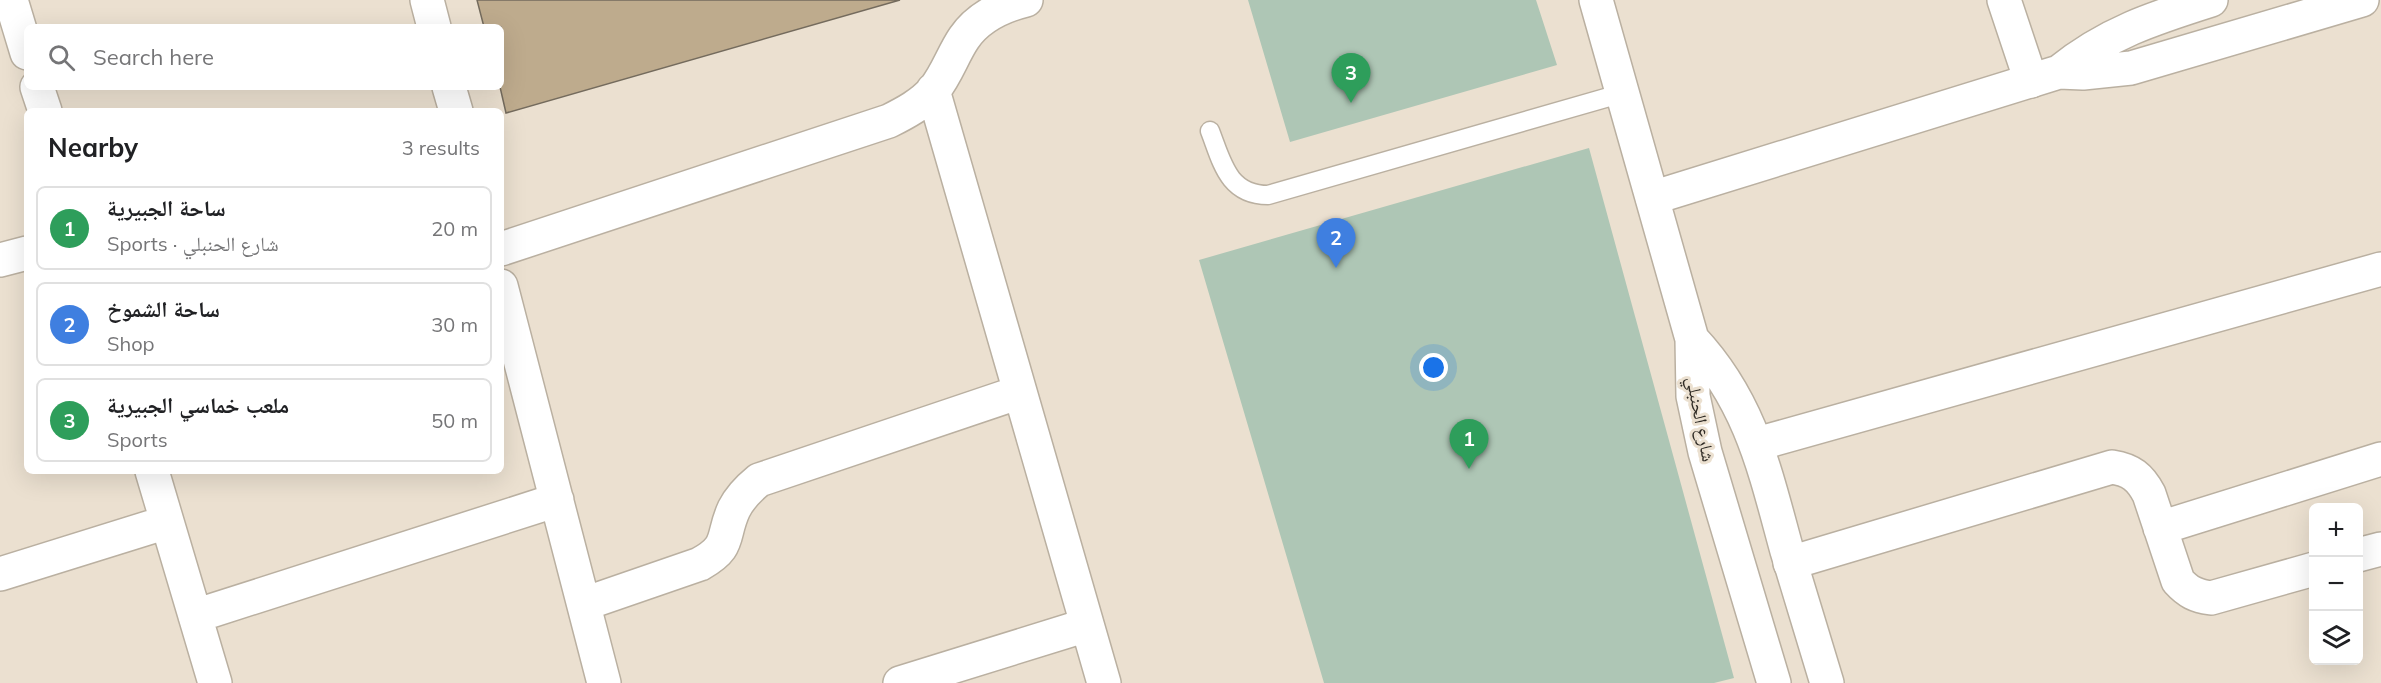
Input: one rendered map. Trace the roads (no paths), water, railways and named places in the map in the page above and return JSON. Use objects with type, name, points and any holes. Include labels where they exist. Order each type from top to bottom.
[{"type":"street","points":[[427,0],[433,24]]},
{"type":"street","points":[[1596,0],[1692,339]]},
{"type":"street","points":[[2004,0],[2045,76]]},
{"type":"street","points":[[2045,76],[2120,32],[2142,22],[2211,0]]},
{"type":"street","points":[[1652,198],[2045,76],[2132,68],[2362,0]]},
{"type":"street","points":[[13,1],[24,41]]},
{"type":"street","points":[[504,248],[889,122],[912,109],[933,90],[952,62],[964,38],[981,20],[1010,2]]},
{"type":"street","points":[[38,90],[44,108]]},
{"type":"street","points":[[450,90],[455,108]]},
{"type":"street","points":[[933,90],[1104,683]]},
{"type":"street","points":[[0,261],[24,254]]},
{"type":"street","points":[[1757,444],[2381,269]]},
{"type":"street","points":[[504,298],[604,683]]},
{"type":"street","name":"شارع الحنبلي","points":[[1692,339],[1725,381],[1739,404],[1757,444],[1827,683]]},
{"type":"street","name":"شارع الحنبلي","points":[[1692,339],[1693,396],[1700,434],[1774,683]]},
{"type":"street","points":[[584,604],[700,564],[715,555],[725,541],[733,511],[743,494],[759,480],[1020,392]]},
{"type":"street","points":[[2160,528],[2381,459]]},
{"type":"street","points":[[1791,562],[2112,467],[2135,474],[2144,483],[2178,580],[2186,590],[2198,596],[2211,598],[2309,569]]},
{"type":"street","points":[[153,474],[215,683]]},
{"type":"street","points":[[195,616],[557,501]]},
{"type":"street","points":[[0,574],[167,522]]},
{"type":"street","points":[[2363,554],[2381,549]]},
{"type":"street","points":[[1760,634],[1807,617]]},
{"type":"street","points":[[900,683],[1087,625]]},
{"type":"lane","points":[[1210,131],[1232,180],[1248,192],[1268,195],[1623,93]]},
{"type":"place","name":"ملعب خماسي الجبيرية","points":[[1351,103]]},
{"type":"place","name":"ساحة الشموخ","points":[[1336,268]]},
{"type":"place","name":"ساحة الجبيرية","points":[[1469,469]]}]
